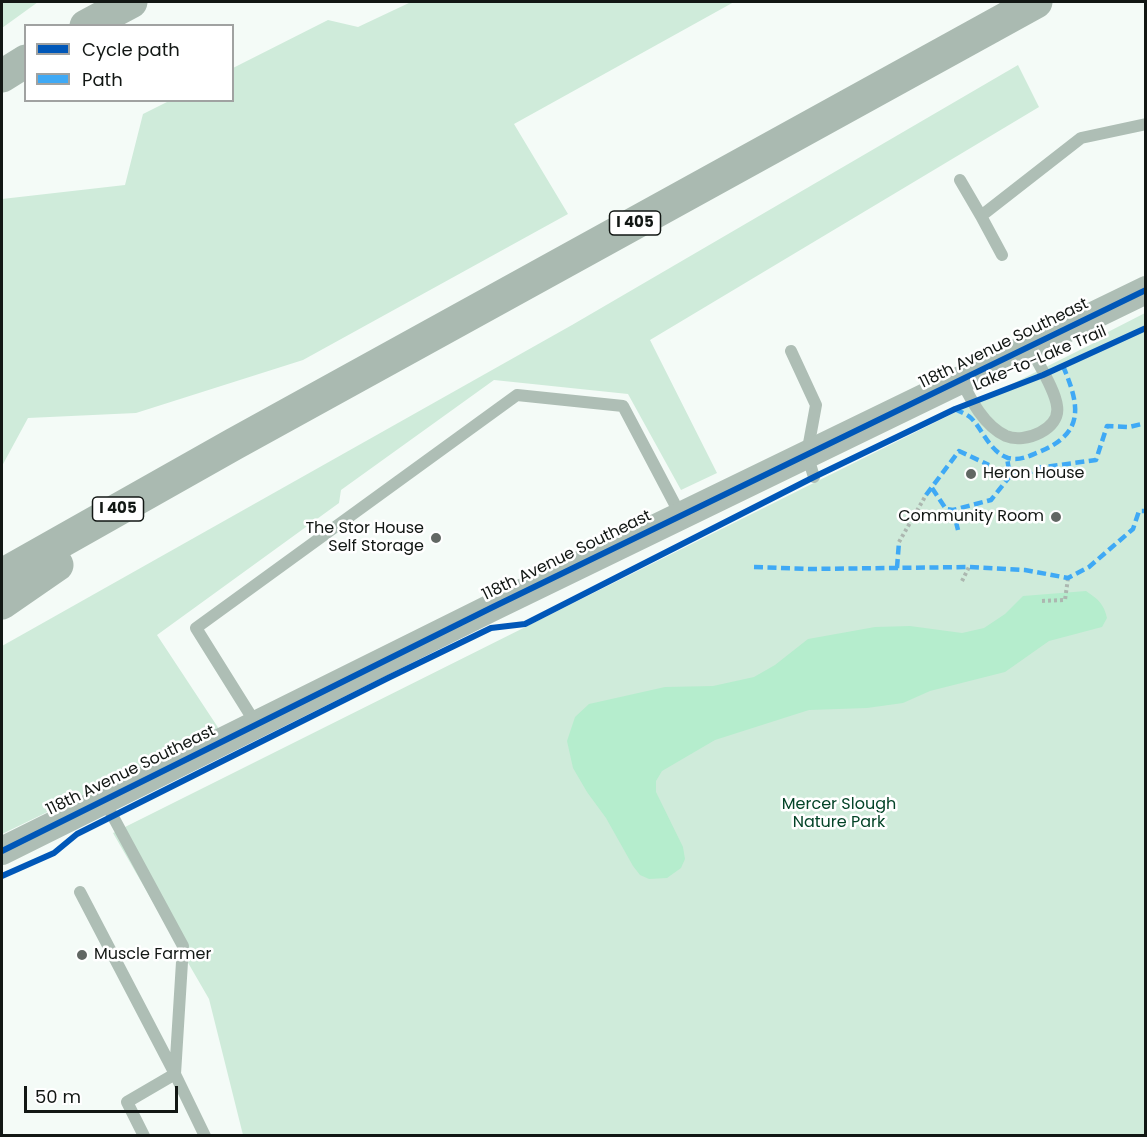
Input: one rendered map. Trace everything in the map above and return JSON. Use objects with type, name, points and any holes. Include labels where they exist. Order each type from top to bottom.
[{"type":"highway","points":[[90,24],[131,2]]},
{"type":"highway","name":"I 405","points":[[2,575],[234,444],[1036,2]]},
{"type":"highway","points":[[2,76],[24,62]]},
{"type":"highway","points":[[2,603],[234,444]]},
{"type":"street","name":"118th Avenue Southeast","points":[[2,851],[681,516],[810,465],[961,380],[1146,290]]},
{"type":"lane","points":[[981,216],[1081,138],[1146,124]]},
{"type":"lane","points":[[960,180],[1002,255]]},
{"type":"lane","points":[[961,380],[978,410],[1006,436],[1022,438],[1051,426],[1058,414],[1057,405],[1030,347]]},
{"type":"lane","points":[[791,351],[816,405],[810,465]]},
{"type":"lane","points":[[256,724],[196,628],[517,395],[623,406],[681,516]]},
{"type":"lane","points":[[104,800],[183,946],[175,1074]]},
{"type":"lane","points":[[80,892],[205,1136]]},
{"type":"lane","points":[[144,1136],[127,1101],[175,1074]]},
{"type":"path","points":[[899,542],[926,495]]},
{"type":"path","points":[[962,581],[969,567]]},
{"type":"path","points":[[1042,601],[1065,600],[1068,578]]},
{"type":"green space","points":[[2,2],[38,2],[2,28]]},
{"type":"green space","points":[[411,2],[734,2],[514,124],[568,214],[303,360],[136,413],[28,418],[2,466],[2,199],[125,185],[143,114],[167,102],[234,102],[234,67],[328,20],[358,27]]},
{"type":"green space","points":[[1018,65],[1039,107],[650,340],[717,473],[681,490],[628,394],[494,380],[341,490],[339,503],[157,635],[219,729],[2,834],[2,646],[572,325]]},
{"type":"green space","name":"Mercer Slough Nature Park","points":[[1145,313],[1145,1135],[243,1135],[209,999],[113,833],[1104,338],[1104,334]]},
{"type":"shaded area","points":[[1086,591],[1097,599],[1104,609],[1107,618],[1102,627],[1049,641],[1005,672],[930,691],[903,703],[867,708],[809,710],[715,740],[662,771],[656,781],[656,792],[683,847],[685,859],[681,868],[667,878],[649,879],[640,875],[573,768],[567,741],[575,717],[589,704],[665,687],[713,686],[754,677],[775,665],[808,639],[875,627],[910,626],[962,633],[984,628],[1005,614],[1023,596]]},
{"type":"marked path","points":[[955,409],[971,418],[996,451],[1002,455],[1016,459],[1032,455],[1065,436],[1075,417],[1073,394],[1063,366]]},
{"type":"marked path","points":[[1010,476],[1027,474],[1037,468],[1096,460],[1107,426],[1129,427],[1146,423]]},
{"type":"marked path","points":[[926,495],[959,451],[989,465]]},
{"type":"marked path","points":[[932,488],[946,509],[953,510],[991,500],[1010,476],[1007,458]]},
{"type":"marked path","points":[[953,510],[958,530]]},
{"type":"marked path","points":[[754,567],[811,569],[969,567],[1025,570],[1068,578],[1089,567],[1133,529],[1139,511],[1146,511]]},
{"type":"marked path","points":[[897,568],[899,542]]},
{"type":"cycle path","name":"Lake-to-Lake Trail","points":[[2,851],[493,607],[1146,290]]},
{"type":"cycle path","name":"Lake-to-Lake Trail","points":[[2,876],[54,853],[77,834],[491,628],[525,624],[814,477],[955,409],[1043,375],[1146,328]]},
{"type":"place","name":"Heron House","points":[[971,474]]},
{"type":"place","name":"Community Room","points":[[1056,517]]},
{"type":"place","name":"The Stor House Self Storage","points":[[436,538]]},
{"type":"place","name":"Muscle Farmer","points":[[82,955]]}]
